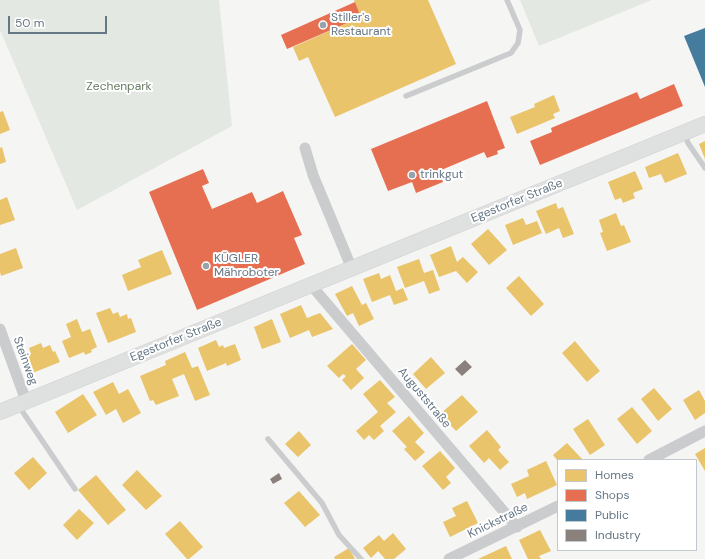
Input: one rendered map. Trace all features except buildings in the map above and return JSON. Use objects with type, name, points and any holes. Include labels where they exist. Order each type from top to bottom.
[{"type":"main road","name":"Egestorfer Straße","points":[[0,412],[705,124]]},
{"type":"street","points":[[305,148],[313,175],[352,269]]},
{"type":"street","name":"Auguststraße","points":[[311,285],[517,527]]},
{"type":"street","name":"Steinweg","points":[[0,329],[22,403]]},
{"type":"street","points":[[651,459],[705,432]]},
{"type":"street","name":"Knickstraße","points":[[449,559],[557,507]]},
{"type":"lane","points":[[406,96],[511,53],[518,43],[520,30],[507,0]]},
{"type":"lane","points":[[684,133],[688,143],[705,168]]},
{"type":"lane","points":[[22,403],[75,489]]},
{"type":"lane","points":[[268,439],[322,503],[339,535],[361,559]]},
{"type":"green space","name":"Zechenpark","points":[[0,0],[219,0],[232,126],[77,210],[0,30]]},
{"type":"green space","points":[[520,0],[652,0],[539,46]]},
{"type":"place","name":"Stiller's Restaurant","points":[[323,25]]},
{"type":"place","name":"trinkgut","points":[[412,175]]},
{"type":"place","name":"KÜGLER Mähroboter","points":[[206,266]]}]
